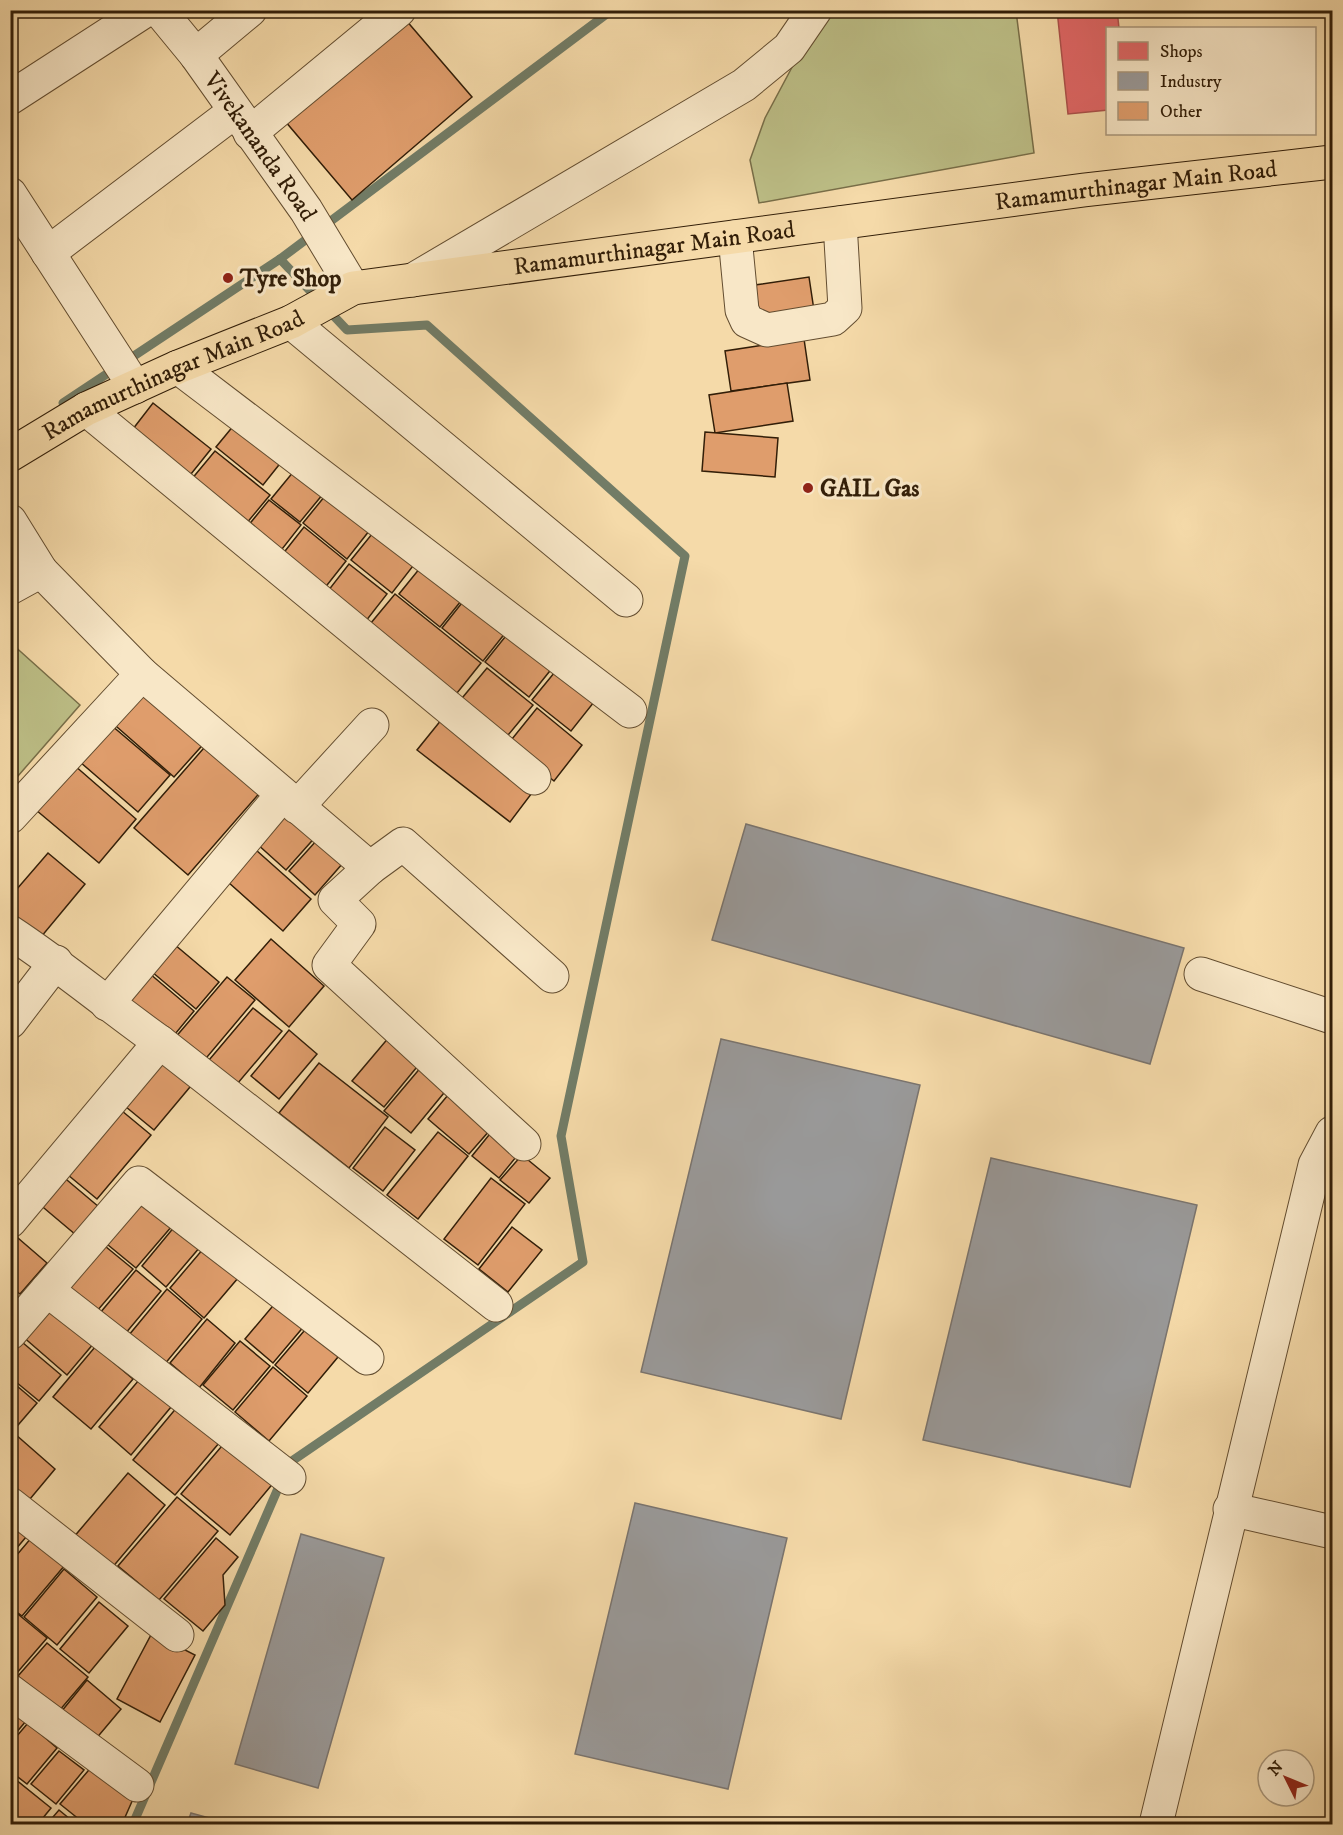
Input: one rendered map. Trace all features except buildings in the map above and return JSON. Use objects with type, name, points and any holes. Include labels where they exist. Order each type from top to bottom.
[{"type":"main road","name":"Ramamurthinagar Main Road","points":[[10,455],[86,409],[178,367],[291,322],[353,288],[1084,190],[1332,162]]},
{"type":"street","points":[[10,98],[146,10]]},
{"type":"street","name":"Vivekananda Road","points":[[159,10],[196,55],[306,210],[353,288]]},
{"type":"street","points":[[196,55],[250,10]]},
{"type":"street","points":[[48,253],[242,122],[399,10]]},
{"type":"street","points":[[413,280],[744,85],[789,48],[815,10]]},
{"type":"street","points":[[10,194],[135,387]]},
{"type":"street","points":[[735,237],[742,310],[747,321],[767,330],[833,319],[845,308],[840,223]]},
{"type":"street","points":[[291,322],[626,600]]},
{"type":"street","points":[[178,367],[630,711]]},
{"type":"street","points":[[86,409],[534,778]]},
{"type":"street","points":[[10,521],[41,571],[142,675],[370,868]]},
{"type":"street","points":[[10,588],[41,571]]},
{"type":"street","points":[[10,817],[142,675]]},
{"type":"street","points":[[107,1004],[289,801],[372,725]]},
{"type":"street","points":[[524,1144],[328,965],[359,924],[335,900],[370,868],[403,844],[552,976]]},
{"type":"street","points":[[10,932],[56,962],[496,1305]]},
{"type":"street","points":[[10,1022],[56,962]]},
{"type":"street","points":[[1201,974],[1332,1017]]},
{"type":"street","points":[[10,1221],[160,1042]]},
{"type":"street","points":[[1156,1824],[1230,1509],[1315,1165],[1332,1132]]},
{"type":"street","points":[[10,1333],[139,1183],[367,1358]]},
{"type":"street","points":[[47,1290],[289,1478]]},
{"type":"street","points":[[10,1504],[177,1635]]},
{"type":"street","points":[[1230,1509],[1332,1532]]},
{"type":"street","points":[[10,1691],[137,1785]]},
{"type":"green space","points":[[822,11],[1016,11],[1034,153],[759,203],[750,160],[765,118]]},
{"type":"green space","points":[[11,643],[80,705],[11,784]]},
{"type":"waterway","points":[[63,403],[280,259],[612,10]]},
{"type":"waterway","points":[[133,1824],[289,1463],[583,1262],[561,1136],[685,556],[427,325],[347,330],[280,259]]},
{"type":"place","name":"Tyre Shop","points":[[228,278]]},
{"type":"place","name":"GAIL Gas","points":[[808,488]]}]
